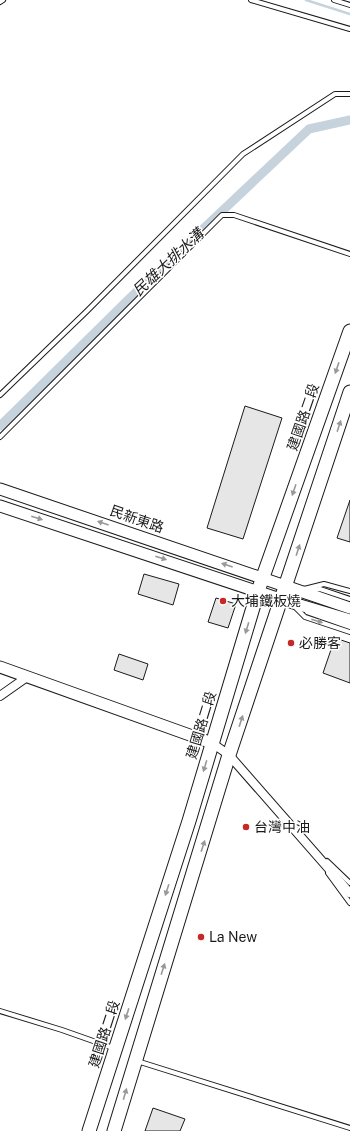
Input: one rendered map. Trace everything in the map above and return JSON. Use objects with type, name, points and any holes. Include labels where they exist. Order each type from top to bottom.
[{"type":"main road","name":"建國路二段","points":[[89,1131],[212,743],[258,591],[264,578],[350,331]]},
{"type":"main road","points":[[114,1131],[134,1060],[230,755],[285,600],[292,589],[350,392]]},
{"type":"main road","name":"民新東路","points":[[0,489],[350,608]]},
{"type":"main road","points":[[0,506],[350,620]]},
{"type":"main road","points":[[0,667],[212,743]]},
{"type":"street","points":[[0,696],[27,677]]},
{"type":"street","points":[[212,743],[230,755],[350,893]]},
{"type":"lane","points":[[250,0],[350,29]]},
{"type":"lane","points":[[334,0],[350,5]]},
{"type":"lane","points":[[0,395],[87,311],[243,154],[334,94],[350,94]]},
{"type":"lane","points":[[0,437],[222,216],[234,215],[350,254]]},
{"type":"lane","points":[[292,589],[324,584],[350,592]]},
{"type":"lane","points":[[292,589],[320,589],[350,599]]},
{"type":"lane","points":[[285,600],[310,614],[350,627]]},
{"type":"lane","points":[[285,600],[305,618],[350,632]]},
{"type":"lane","points":[[300,836],[350,883]]},
{"type":"lane","points":[[300,836],[350,903]]},
{"type":"lane","points":[[0,1012],[62,1030],[116,1049]]},
{"type":"lane","points":[[134,1060],[350,1128]]},
{"type":"building","points":[[245,406],[282,418],[243,539],[207,528]]},
{"type":"building","points":[[350,500],[350,542],[337,538]]},
{"type":"building","points":[[144,574],[179,584],[173,605],[138,594]]},
{"type":"building","points":[[216,598],[236,604],[228,628],[208,622]]},
{"type":"building","points":[[335,638],[350,643],[350,683],[323,673]]},
{"type":"building","points":[[119,654],[148,664],[143,680],[114,670]]},
{"type":"building","points":[[153,1108],[185,1119],[180,1131],[145,1131]]},
{"type":"waterway","points":[[306,0],[350,14]]},
{"type":"waterway","name":"民雄大排水溝","points":[[0,426],[130,298],[309,129],[350,120]]},
{"type":"place","name":"大埔鐵板燒","points":[[223,601]]},
{"type":"place","name":"必勝客","points":[[291,643]]},
{"type":"place","name":"台灣中油","points":[[246,827]]},
{"type":"place","name":"La New","points":[[201,937]]}]
